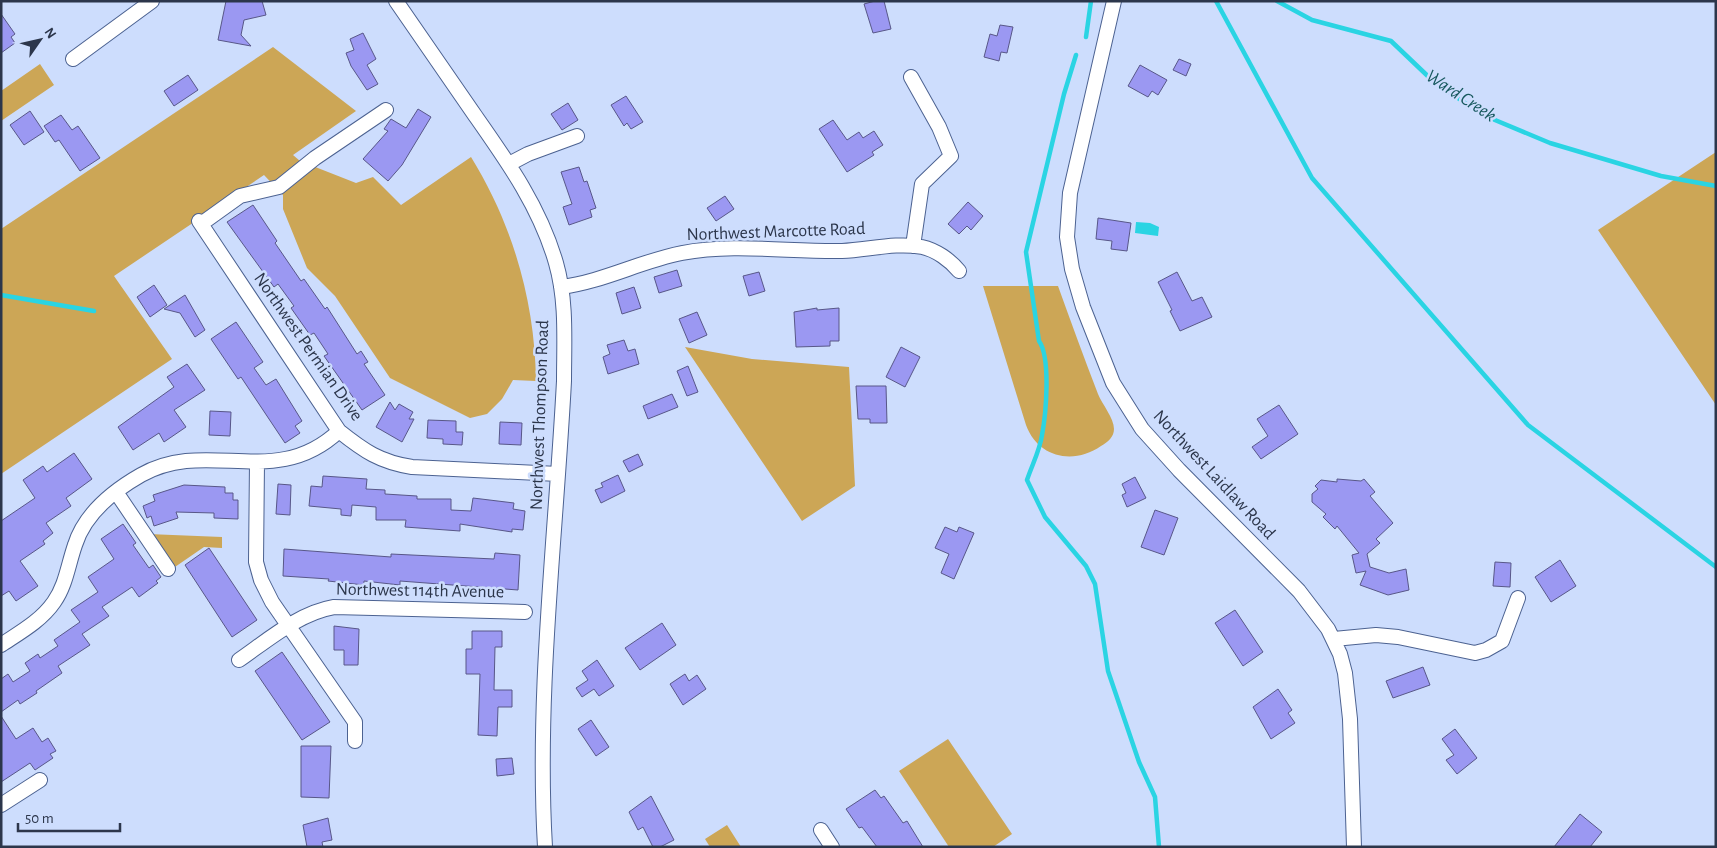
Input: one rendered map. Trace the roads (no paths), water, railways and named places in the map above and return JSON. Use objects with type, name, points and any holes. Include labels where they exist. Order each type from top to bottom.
[{"type":"street","points":[[73,58],[152,1]]},
{"type":"street","name":"Northwest Thompson Road","points":[[396,1],[509,164],[536,210],[544,229],[561,287],[564,341],[546,686],[543,789],[545,847]]},
{"type":"street","name":"Northwest Laidlaw Road","points":[[1114,1],[1070,193],[1067,237],[1072,269],[1083,307],[1113,383],[1142,429],[1178,470],[1299,591],[1312,606],[1334,639],[1340,654],[1347,688],[1354,847]]},
{"type":"street","points":[[911,77],[939,127],[950,156],[922,184],[913,246]]},
{"type":"street","name":"Northwest Permian Drive","points":[[386,110],[315,158],[279,187],[240,196],[200,222],[339,431],[364,451],[389,464],[412,467],[558,474]]},
{"type":"street","points":[[509,164],[528,154],[576,136]]},
{"type":"street","name":"Northwest Marcotte Road","points":[[561,287],[580,284],[664,257],[698,250],[732,248],[842,251],[913,246],[937,253],[947,259],[959,271]]},
{"type":"street","points":[[2,642],[36,621],[52,605],[64,583],[75,543],[83,528],[96,510],[116,492],[154,469],[184,460],[257,462],[279,461],[304,455],[326,443],[339,431]]},
{"type":"street","points":[[257,462],[256,562],[265,590],[355,722],[355,741]]},
{"type":"street","points":[[116,492],[168,569]]},
{"type":"street","points":[[1334,639],[1376,635],[1398,636],[1466,652],[1480,652],[1497,646],[1502,641],[1518,598]]},
{"type":"street","name":"Northwest 114th Avenue","points":[[239,660],[289,626],[318,610],[334,607],[524,612]]},
{"type":"street","points":[[1,805],[40,780]]},
{"type":"street","points":[[821,830],[832,847]]},
{"type":"waterway","points":[[1086,37],[1091,1]]},
{"type":"waterway","points":[[1216,1],[1312,178],[1528,425],[1716,567]]},
{"type":"waterway","name":"Ward Creek","points":[[1277,1],[1312,20],[1391,41],[1434,82],[1483,115],[1550,143],[1661,176],[1716,186]]},
{"type":"waterway","points":[[1076,55],[1064,94],[1026,252],[1039,341],[1043,349],[1046,373],[1045,414],[1041,441],[1027,480],[1045,517],[1086,566],[1095,584],[1108,671],[1139,762],[1155,797],[1159,847]]},
{"type":"waterway","points":[[1,295],[94,311]]}]
